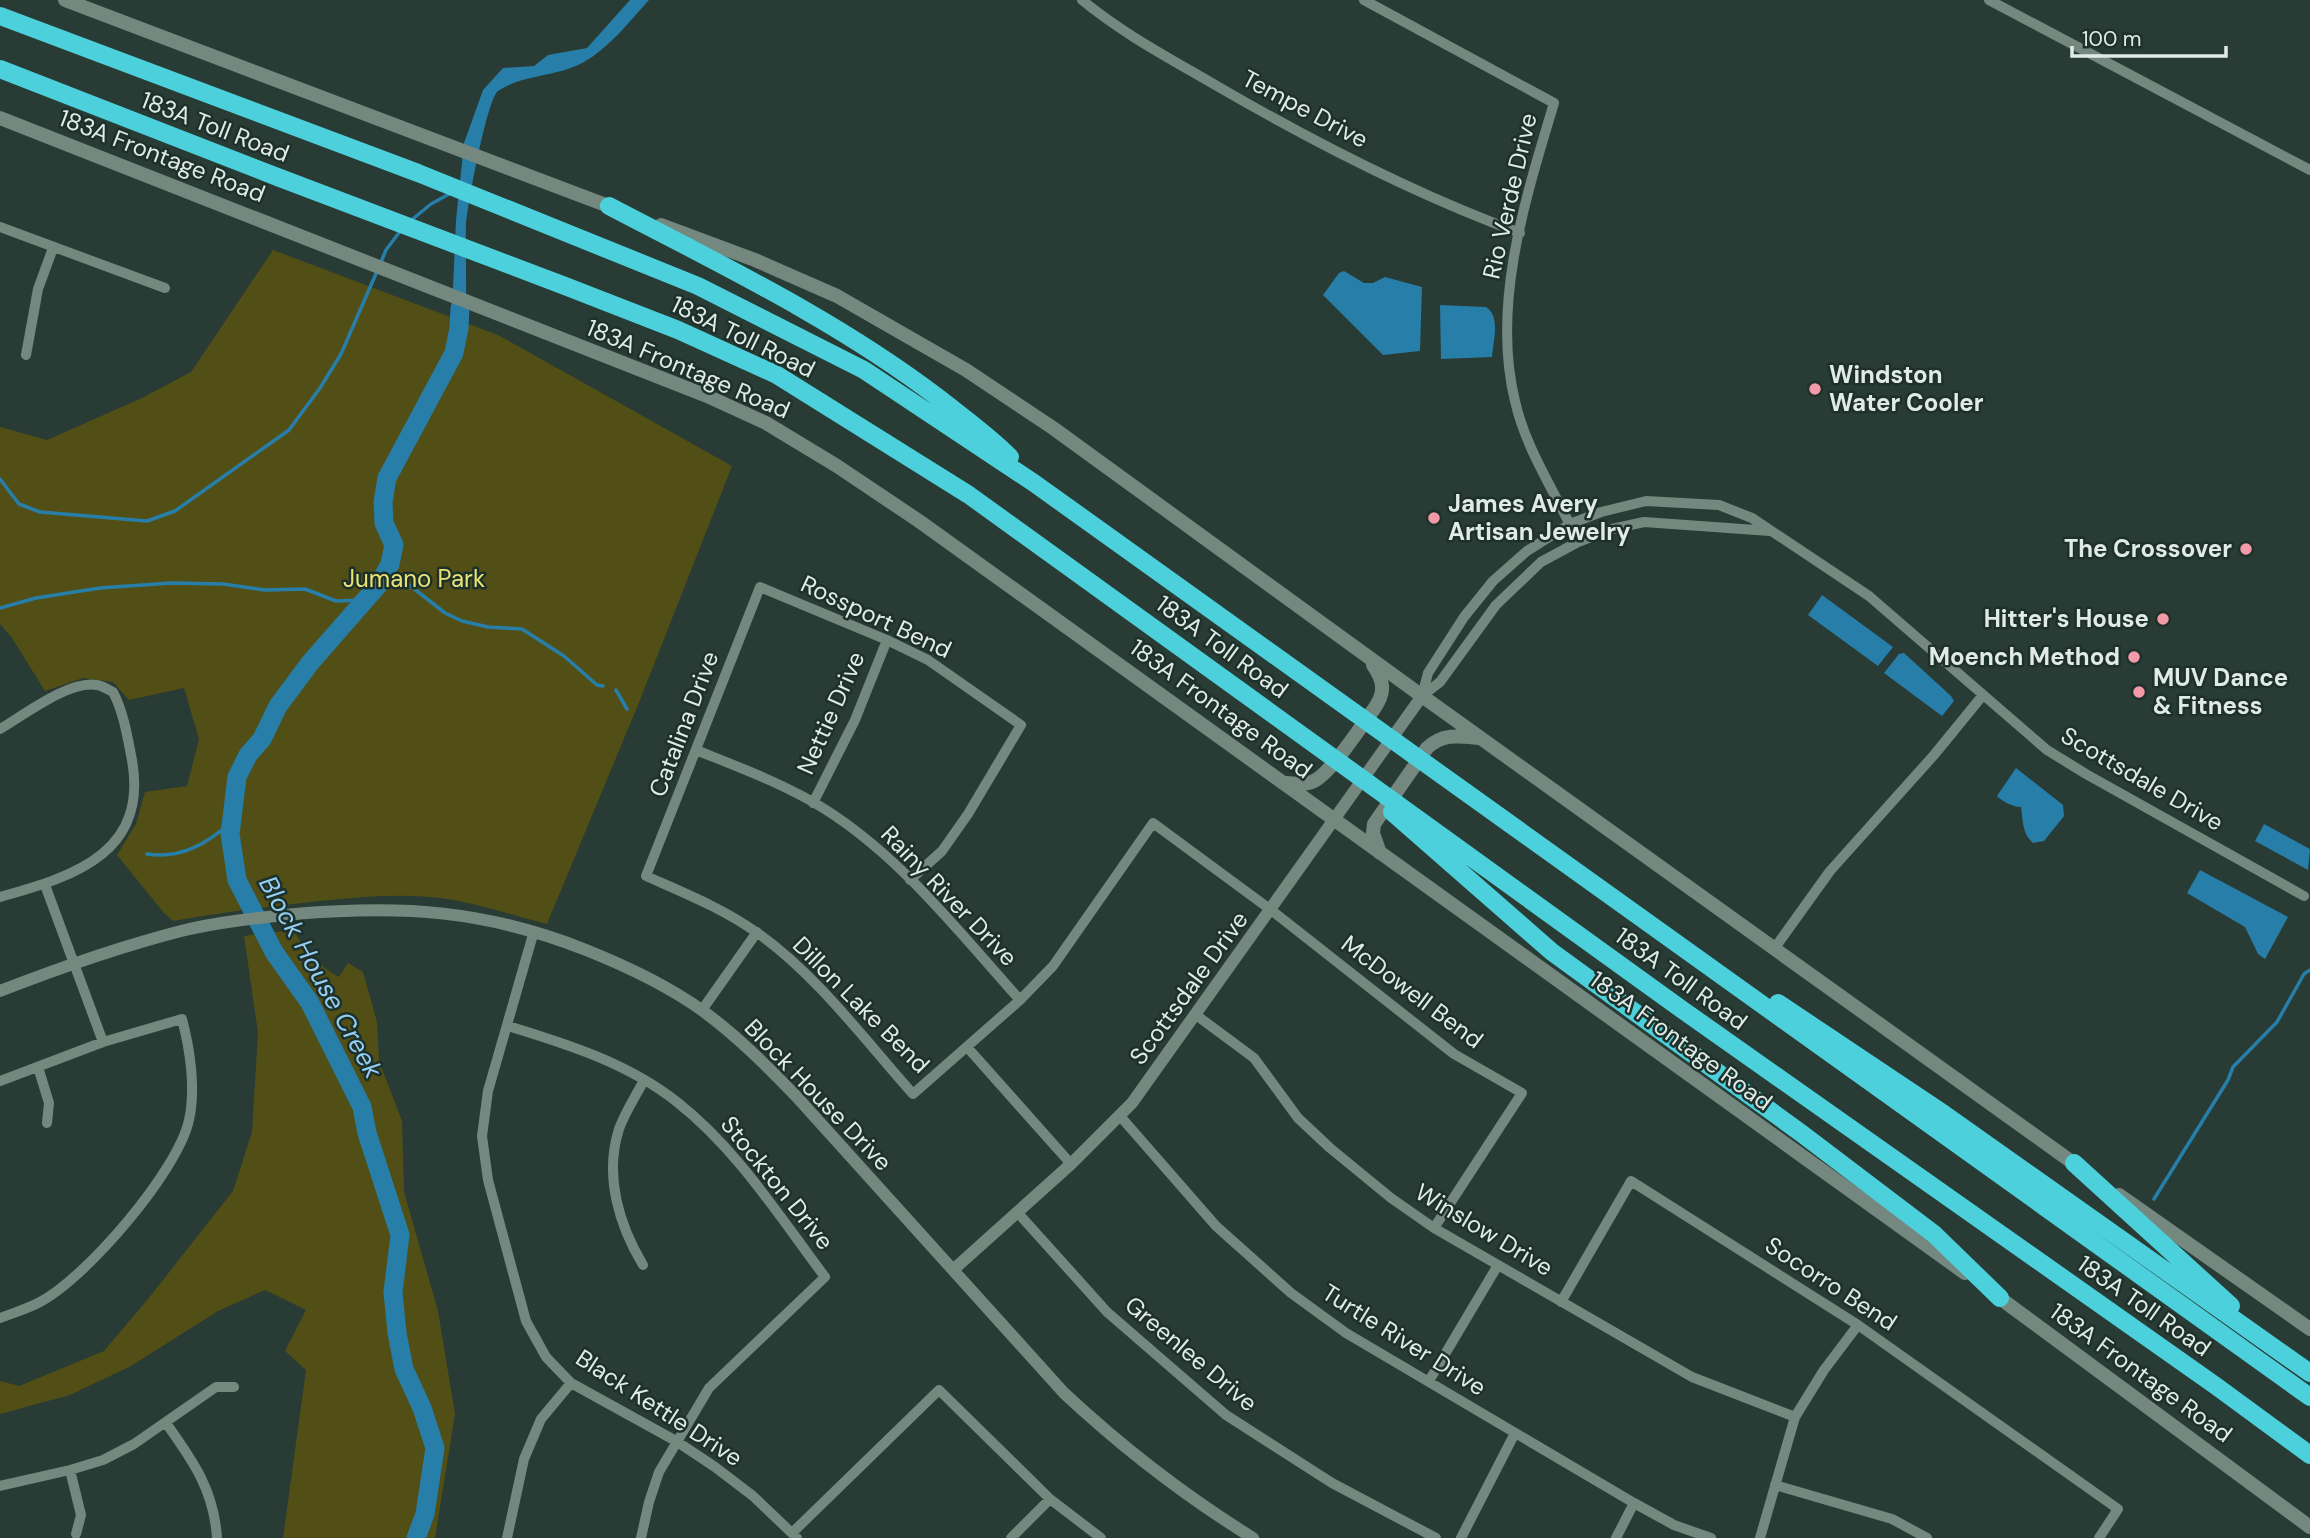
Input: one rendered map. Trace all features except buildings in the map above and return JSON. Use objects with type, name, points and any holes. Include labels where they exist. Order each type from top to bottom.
[{"type":"highway","name":"183A Toll Road","points":[[0,16],[300,127],[698,286],[864,370],[1034,482],[2310,1397]]},
{"type":"highway","name":"183A Toll Road","points":[[0,69],[678,330],[777,375],[969,495],[1673,1003],[2194,1370],[2310,1455]]},
{"type":"highway","points":[[0,80],[98,107]]},
{"type":"highway","points":[[609,206],[776,293],[845,334],[924,387],[992,439],[1034,482]]},
{"type":"highway","points":[[1313,743],[1552,953],[1801,1133],[1934,1234],[2000,1298]]},
{"type":"highway","points":[[1646,923],[1725,967],[1944,1114],[2310,1374]]},
{"type":"highway","points":[[2074,1163],[2310,1374]]},
{"type":"main road","points":[[65,0],[785,273],[837,296],[966,370],[1053,428],[1774,949],[2310,1329]]},
{"type":"main road","name":"183A Frontage Road","points":[[0,118],[667,380],[766,423],[837,466],[919,521],[2000,1298],[2310,1527]]},
{"type":"main road","points":[[1285,783],[1307,784],[1326,772],[1381,699],[1383,683],[1366,656]]},
{"type":"main road","points":[[1381,855],[1373,834],[1374,824],[1427,748],[1446,736],[1480,738]]},
{"type":"street","name":"Tempe Drive","points":[[1082,0],[1103,18],[1150,47],[1301,135],[1454,209],[1520,233]]},
{"type":"street","name":"Rio Verde Drive","points":[[1364,0],[1554,103],[1520,233],[1509,294],[1507,340],[1514,398],[1525,434],[1578,542]]},
{"type":"street","points":[[1989,0],[2310,170]]},
{"type":"street","points":[[0,227],[165,288]]},
{"type":"street","points":[[26,355],[38,289],[53,248]]},
{"type":"street","name":"Scottsdale Drive","points":[[1422,696],[1428,673],[1464,617],[1493,581],[1527,551],[1570,524],[1601,512],[1646,500],[1719,505],[1752,518],[1869,596],[2047,750],[2304,896]]},
{"type":"street","name":"Scottsdale Drive","points":[[953,1270],[1071,1164],[1120,1116],[1143,1089],[1422,696],[1440,682],[1505,596],[1541,562],[1578,542],[1612,529],[1644,522],[1770,531]]},
{"type":"street","name":"Rossport Bend","points":[[760,587],[887,639],[928,660],[1021,725],[968,814],[942,851],[910,880]]},
{"type":"street","name":"Catalina Drive","points":[[646,876],[760,587]]},
{"type":"street","name":"Nettie Drive","points":[[813,803],[855,720],[887,639]]},
{"type":"street","points":[[0,729],[70,690],[97,685],[105,688],[113,692],[116,698],[134,769],[136,790],[130,815],[116,841],[89,864],[45,885],[0,897]]},
{"type":"street","points":[[1774,949],[1830,871],[1926,764],[1983,695]]},
{"type":"street","name":"Rainy River Drive","points":[[696,750],[763,778],[813,803],[851,827],[910,880],[1020,1000]]},
{"type":"street","name":"Dillon Lake Bend","points":[[646,876],[709,903],[757,932],[799,966],[913,1094],[1020,1000],[1053,966],[1153,823]]},
{"type":"street","name":"McDowell Bend","points":[[1153,823],[1271,910],[1454,1054],[1522,1093],[1434,1228]]},
{"type":"street","points":[[45,885],[103,1042]]},
{"type":"street","name":"Block House Drive","points":[[0,991],[74,963],[183,930],[242,919],[348,909],[436,911],[509,924],[615,961],[702,1010],[753,1052],[1065,1393],[1108,1434],[1156,1472],[1253,1538]]},
{"type":"street","name":"Black Kettle Drive","points":[[534,931],[488,1091],[482,1136],[488,1180],[526,1321],[546,1357],[572,1383],[676,1441],[715,1467],[753,1496],[795,1535]]},
{"type":"street","points":[[702,1010],[757,932]]},
{"type":"street","name":"Winslow Drive","points":[[1196,1015],[1254,1058],[1298,1118],[1330,1148],[1391,1198],[1434,1228],[1692,1377],[1795,1417]]},
{"type":"street","points":[[0,1081],[103,1042],[182,1019],[192,1075],[190,1119],[177,1152],[140,1205],[91,1263],[41,1302],[0,1318]]},
{"type":"street","name":"Stockton Drive","points":[[508,1026],[575,1046],[644,1080],[676,1101],[713,1133],[825,1276],[709,1388],[676,1441]]},
{"type":"street","points":[[967,1048],[1071,1164]]},
{"type":"street","points":[[38,1067],[50,1103],[47,1123]]},
{"type":"street","points":[[643,1265],[630,1244],[614,1193],[612,1162],[620,1128],[644,1080]]},
{"type":"street","name":"Turtle River Drive","points":[[1120,1116],[1216,1226],[1291,1293],[1346,1333],[1634,1503],[1674,1525],[1711,1538]]},
{"type":"street","name":"Socorro Bend","points":[[1561,1302],[1631,1181],[1858,1325],[2118,1509],[2099,1538]]},
{"type":"street","name":"Greenlee Drive","points":[[1018,1213],[1107,1312],[1226,1415],[1332,1483],[1436,1538]]},
{"type":"street","points":[[1429,1381],[1498,1265]]},
{"type":"street","points":[[1760,1538],[1795,1417],[1824,1370],[1858,1325]]},
{"type":"street","points":[[507,1538],[524,1460],[541,1419],[572,1383]]},
{"type":"street","points":[[0,1486],[103,1460],[166,1423],[216,1387],[234,1387]]},
{"type":"street","points":[[795,1535],[939,1390],[1050,1499],[1101,1538]]},
{"type":"street","points":[[166,1423],[193,1461],[205,1485],[215,1513],[217,1538]]},
{"type":"street","points":[[1461,1538],[1515,1433]]},
{"type":"street","points":[[641,1538],[659,1472],[676,1441]]},
{"type":"street","points":[[70,1470],[81,1516],[76,1534]]},
{"type":"street","points":[[1775,1485],[1892,1519],[1927,1538]]},
{"type":"street","points":[[1011,1538],[1050,1499]]},
{"type":"street","points":[[1616,1538],[1634,1503]]},
{"type":"green space","name":"Jumano Park","points":[[273,250],[498,335],[732,466],[640,700],[547,924],[454,900],[400,896],[311,902],[173,921],[117,855],[136,824],[145,792],[187,786],[199,739],[184,688],[129,700],[113,682],[83,678],[45,691],[12,638],[0,624],[0,427],[47,440],[142,398],[191,372]]},
{"type":"green space","points":[[293,930],[313,957],[331,973],[339,977],[348,963],[363,972],[377,1022],[379,1061],[402,1121],[404,1192],[438,1311],[455,1414],[435,1538],[283,1538],[306,1370],[285,1351],[306,1310],[265,1290],[218,1311],[131,1366],[70,1395],[0,1414],[0,1381],[19,1386],[104,1351],[233,1191],[252,1132],[258,1033],[244,936]]},
{"type":"water","points":[[630,0],[649,0],[619,34],[593,56],[574,67],[508,85],[498,91],[494,98],[478,154],[467,214],[464,337],[451,333],[456,220],[464,143],[483,90],[503,68],[534,66],[548,55],[587,48]]},
{"type":"water","points":[[1344,271],[1364,283],[1373,283],[1385,277],[1422,287],[1420,351],[1383,355],[1323,295],[1339,273]]},
{"type":"water","points":[[1440,305],[1486,307],[1491,311],[1495,323],[1492,357],[1441,359]]},
{"type":"water","points":[[1822,595],[1893,647],[1878,666],[1808,615]]},
{"type":"water","points":[[1904,653],[1951,696],[1954,701],[1942,716],[1884,673],[1899,654]]},
{"type":"water","points":[[2016,768],[2063,805],[2064,816],[2044,841],[2033,843],[2025,831],[2021,807],[2008,804],[1997,796]]},
{"type":"water","points":[[2264,824],[2310,849],[2308,870],[2255,841]]},
{"type":"water","points":[[2200,870],[2288,917],[2265,959],[2258,954],[2245,927],[2187,893]]},
{"type":"waterway","points":[[409,222],[431,204],[451,193]]},
{"type":"waterway","points":[[381,262],[386,250],[401,230]]},
{"type":"waterway","points":[[0,479],[19,504],[40,512],[147,521],[175,511],[289,430],[341,354],[378,269]]},
{"type":"waterway","name":"Block House Creek","points":[[416,1538],[425,1514],[435,1448],[422,1408],[404,1369],[397,1333],[393,1292],[400,1235],[367,1133],[362,1107],[310,1003],[274,952],[237,880],[230,834],[237,777],[248,755],[262,739],[278,706],[310,663],[379,584],[390,564],[394,545],[384,523],[383,502],[387,478],[454,353],[460,308]]},
{"type":"waterway","points":[[386,572],[408,584],[445,613],[462,621],[488,627],[522,629],[564,656],[597,685],[603,686]]},
{"type":"waterway","points":[[0,608],[36,598],[100,588],[171,583],[223,584],[265,590],[305,589],[336,601],[363,600]]},
{"type":"waterway","points":[[616,690],[627,709]]},
{"type":"waterway","points":[[147,854],[171,854],[193,848],[213,837],[231,822]]},
{"type":"waterway","points":[[2154,1199],[2228,1080],[2233,1067],[2277,1022],[2304,974],[2310,970]]},
{"type":"place","name":"Windston Water Cooler","points":[[1815,389]]},
{"type":"place","name":"James Avery Artisan Jewelry","points":[[1434,518]]},
{"type":"place","name":"The Crossover","points":[[2246,549]]},
{"type":"place","name":"Hitter's House","points":[[2163,619]]},
{"type":"place","name":"Moench Method","points":[[2134,657]]},
{"type":"place","name":"MUV Dance & Fitness","points":[[2139,692]]}]
